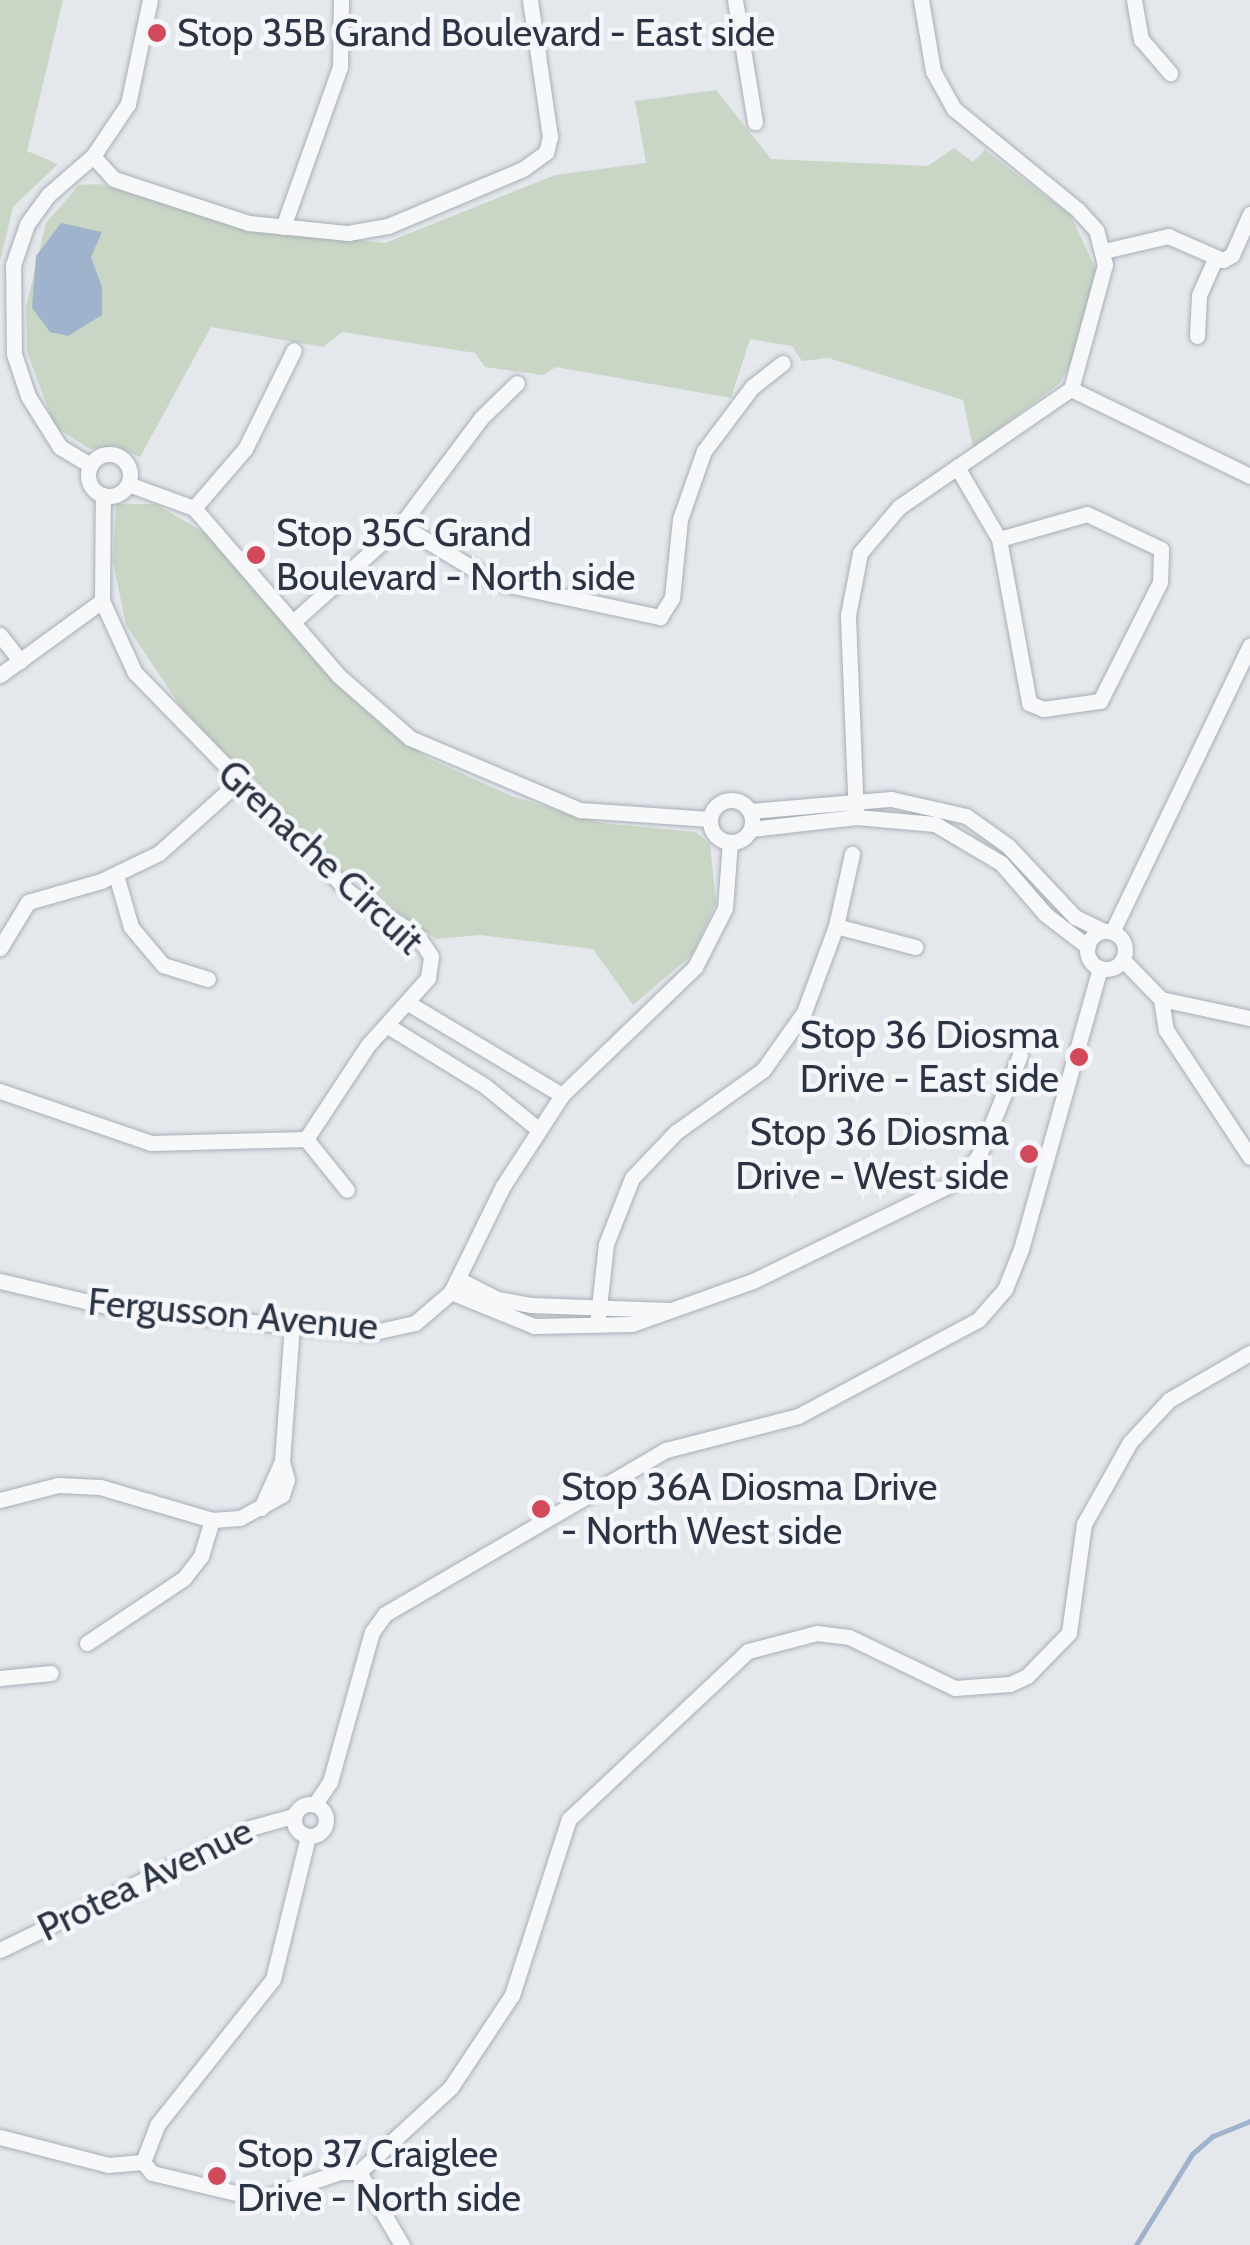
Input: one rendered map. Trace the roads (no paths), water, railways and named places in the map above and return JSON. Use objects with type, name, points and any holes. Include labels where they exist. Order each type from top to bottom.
[{"type":"street","points":[[128,484],[129,470],[115,456],[90,465],[60,448],[28,396],[9,310],[13,266],[27,224],[48,196],[93,156],[128,104],[150,0]]},
{"type":"street","points":[[284,227],[340,66],[341,0]]},
{"type":"street","points":[[93,156],[114,179],[249,223],[368,231],[538,162],[550,137],[530,0]]},
{"type":"street","points":[[735,0],[755,122]]},
{"type":"street","points":[[855,809],[849,584],[876,528],[1071,389],[1103,281],[1104,251],[1078,210],[954,108],[933,71],[921,0]]},
{"type":"street","points":[[1134,0],[1141,38],[1170,73]]},
{"type":"street","points":[[1104,251],[1168,236],[1216,259],[1232,255],[1250,214]]},
{"type":"street","points":[[1197,336],[1199,295],[1216,259]]},
{"type":"street","points":[[194,508],[262,423],[294,350]]},
{"type":"street","points":[[401,525],[495,582],[660,617],[672,598],[680,519],[704,451],[752,387],[783,362]]},
{"type":"street","points":[[294,621],[401,525],[481,418],[517,383]]},
{"type":"street","points":[[1071,389],[1250,476]]},
{"type":"street","points":[[90,465],[89,483],[103,496],[128,484],[194,508],[366,703],[440,755],[580,810],[710,820]]},
{"type":"street","points":[[957,467],[999,538],[1030,703],[1043,709],[1100,701],[1160,582],[1161,549],[1087,514],[999,538]]},
{"type":"street","name":"Grenache Circuit","points":[[103,496],[102,601],[135,673],[237,783],[349,892],[424,943],[428,978],[306,1139]]},
{"type":"street","points":[[0,675],[102,601]]},
{"type":"street","points":[[0,634],[20,661]]},
{"type":"street","points":[[1088,948],[1108,932],[1250,646]]},
{"type":"street","points":[[0,948],[28,902],[116,875],[159,853],[237,783]]},
{"type":"street","points":[[710,820],[727,800],[750,811],[926,803],[966,816],[1008,846],[1075,917],[1124,944],[1123,960],[1161,1000],[1166,1030],[1250,1157]]},
{"type":"street","points":[[315,1804],[330,1782],[372,1632],[385,1614],[666,1450],[798,1416],[978,1320],[1005,1289],[1020,1249],[1100,968],[1088,948],[964,836],[935,824],[855,809],[751,829],[730,842],[713,832],[710,820]]},
{"type":"street","points":[[750,811],[751,829]]},
{"type":"street","name":"Fergusson Avenue","points":[[0,1282],[115,1308],[292,1326],[392,1332],[434,1311],[454,1285],[538,1129],[562,1094],[695,967],[725,908],[730,842]]},
{"type":"street","points":[[596,1324],[606,1244],[632,1178],[676,1132],[763,1070],[804,1012],[836,926],[852,854]]},
{"type":"street","points":[[116,875],[130,926],[163,964],[208,980]]},
{"type":"street","points":[[836,926],[915,947]]},
{"type":"street","points":[[1100,968],[1123,960]]},
{"type":"street","points":[[1161,1000],[1250,1018]]},
{"type":"street","points":[[408,1003],[562,1094]]},
{"type":"street","points":[[388,1026],[485,1086],[538,1129]]},
{"type":"street","points":[[454,1285],[513,1321],[632,1324],[753,1281],[962,1179],[979,1155],[1020,1055]]},
{"type":"street","points":[[0,1091],[151,1143],[270,1145],[306,1139],[347,1190]]},
{"type":"street","points":[[454,1285],[514,1302],[599,1303],[671,1310]]},
{"type":"street","points":[[0,1500],[58,1486],[100,1487],[212,1520],[259,1512],[282,1494],[287,1480],[282,1460],[292,1326]]},
{"type":"street","points":[[144,2162],[152,2173],[261,2200],[340,2172],[359,2172],[451,2087],[504,2008],[568,1819],[748,1651],[817,1634],[849,1637],[956,1688],[1010,1684],[1027,1676],[1068,1634],[1084,1524],[1130,1442],[1169,1400],[1250,1353]]},
{"type":"street","points":[[87,1643],[184,1578],[201,1556],[212,1520]]},
{"type":"street","points":[[0,1678],[51,1672]]},
{"type":"street","points":[[144,2162],[157,2124],[273,1978],[308,1836],[325,1826],[324,1810],[315,1804],[304,1804],[294,1816],[298,1832],[308,1836]]},
{"type":"street","name":"Protea Avenue","points":[[0,1950],[250,1828],[294,1816]]},
{"type":"street","points":[[0,2136],[108,2165],[144,2162]]},
{"type":"street","points":[[359,2172],[402,2245]]},
{"type":"water","points":[[61,223],[102,232],[91,257],[102,287],[102,315],[68,336],[50,332],[32,308],[36,256]]},
{"type":"waterway","points":[[1136,2245],[1192,2154],[1213,2136],[1250,2121]]},
{"type":"place","name":"Stop 35B Grand Boulevard - East side","points":[[157,33]]},
{"type":"place","name":"Stop 35C Grand Boulevard - North side","points":[[256,555]]},
{"type":"place","name":"Stop 36 Diosma Drive - East side","points":[[1079,1057]]},
{"type":"place","name":"Stop 36 Diosma Drive - West side","points":[[1029,1154]]},
{"type":"place","name":"Stop 36A Diosma Drive - North West side","points":[[541,1509]]},
{"type":"place","name":"Stop 37 Craiglee Drive - North side","points":[[217,2176]]}]
